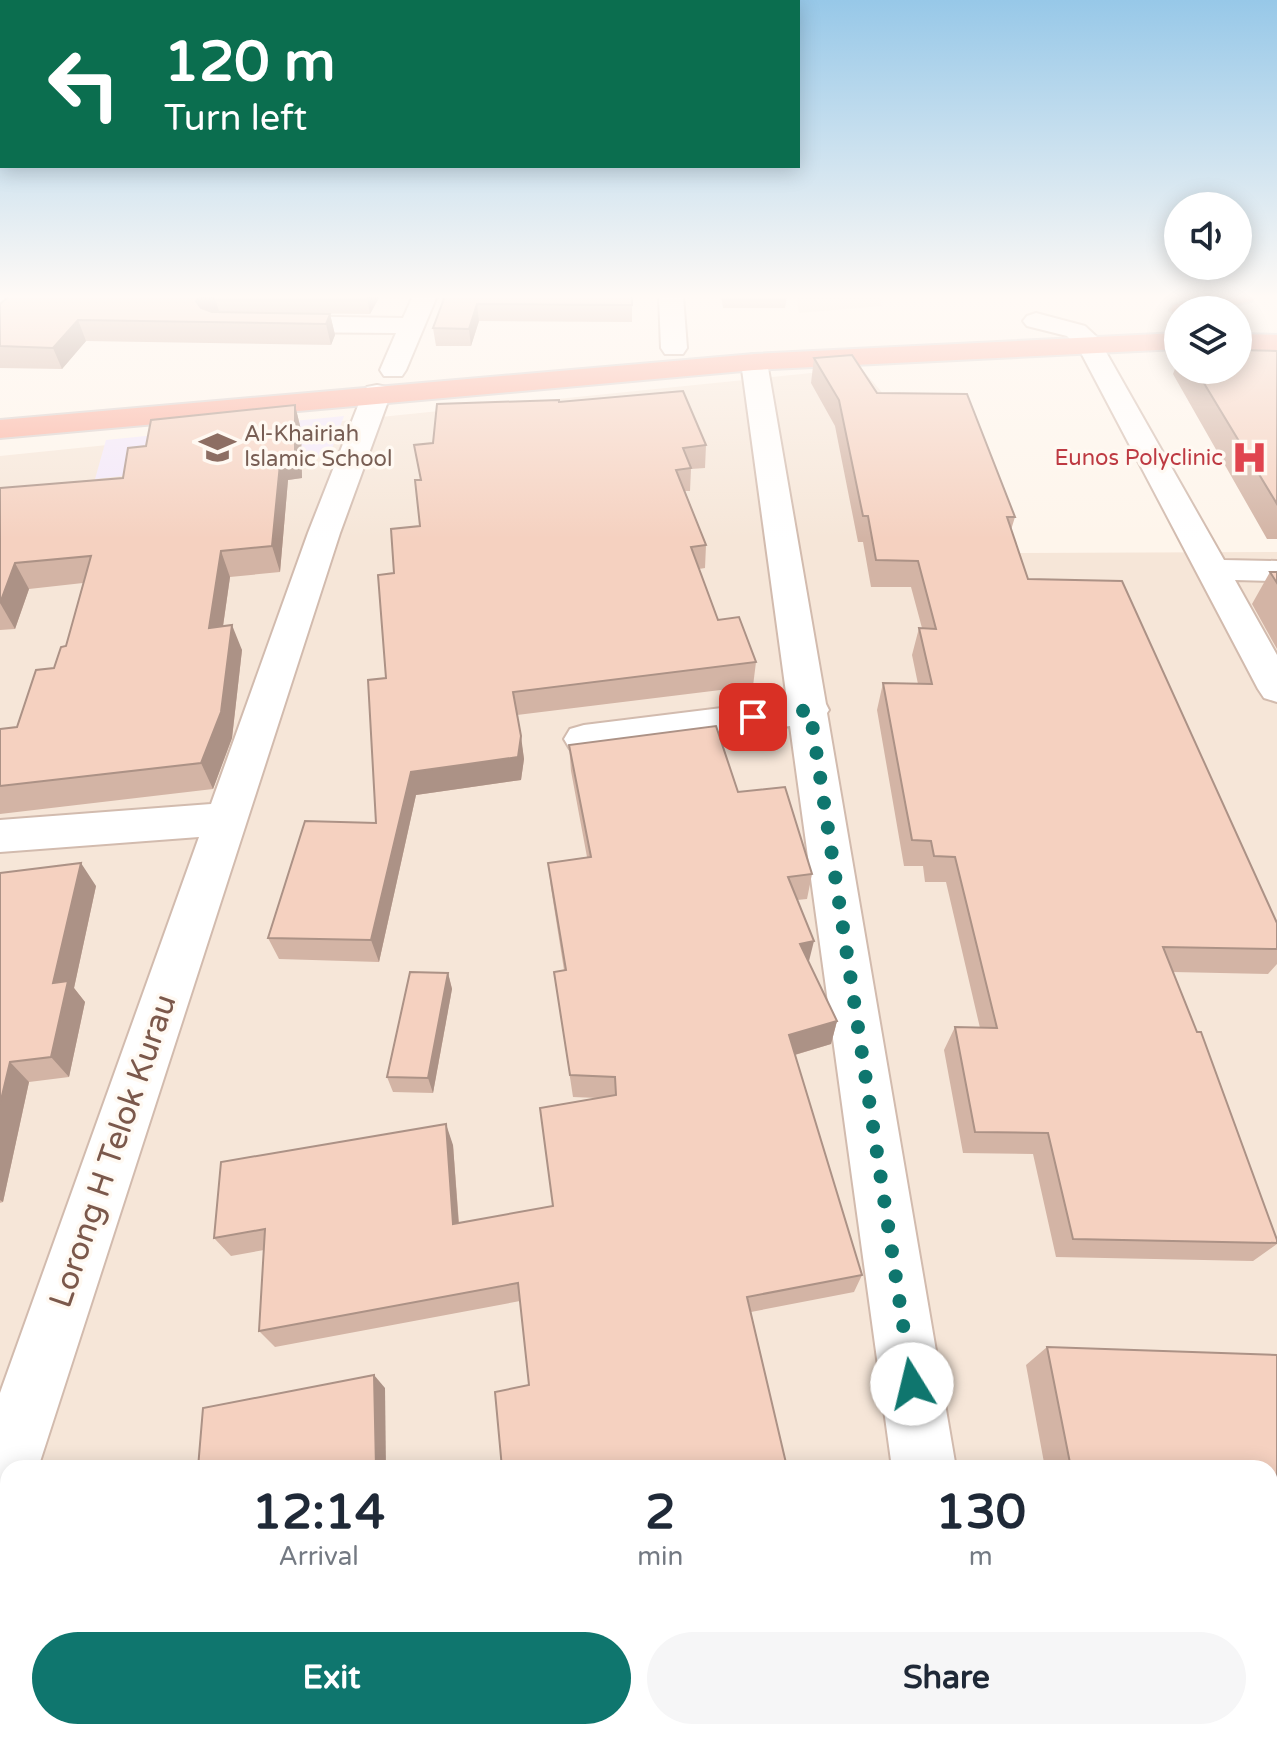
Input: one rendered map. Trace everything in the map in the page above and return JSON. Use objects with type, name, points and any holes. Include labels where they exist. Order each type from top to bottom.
[{"type":"highway","points":[[290,377],[385,381],[459,377]]},
{"type":"highway","points":[[0,429],[418,377]]},
{"type":"street","name":"Lorong H Telok Kurau","points":[[8,1460],[324,533],[387,377]]},
{"type":"street","points":[[756,377],[923,1460]]},
{"type":"street","points":[[1108,377],[1277,689]]},
{"type":"street","points":[[1213,570],[1277,571]]},
{"type":"street","points":[[584,739],[810,710]]},
{"type":"street","points":[[0,836],[227,819]]},
{"type":"shaded area","points":[[771,377],[869,377],[1020,553],[1277,552],[1277,1460],[0,1460],[0,456]]},
{"type":"shaded area","name":"Al-Khairiah Islamic School","points":[[344,416],[330,454],[95,479],[106,440]]},
{"type":"building","points":[[825,377],[867,377],[877,393],[967,394],[1015,517],[1007,517],[1028,579],[1122,581],[1277,923],[1277,949],[1163,947],[1197,1032],[1201,1032],[1277,1243],[1073,1239],[1048,1133],[975,1132],[955,1027],[997,1028],[955,857],[934,856],[931,841],[912,840],[883,683],[932,684],[919,628],[936,629],[918,561],[876,560],[868,516],[863,516],[839,400]]},
{"type":"building","points":[[1252,377],[1277,377],[1277,504],[1204,384],[1252,384]]},
{"type":"building","points":[[683,391],[706,445],[683,448],[691,468],[676,470],[706,545],[691,547],[718,620],[739,617],[756,662],[513,692],[521,736],[518,757],[411,772],[371,940],[268,938],[305,821],[376,823],[368,680],[386,678],[378,575],[394,573],[391,529],[420,526],[415,480],[421,480],[414,445],[433,443],[437,404],[559,402]]},
{"type":"building","points":[[295,405],[295,453],[281,454],[272,546],[221,551],[209,628],[232,625],[221,712],[201,763],[0,786],[0,729],[17,727],[36,670],[54,668],[61,647],[66,646],[91,556],[15,563],[0,603],[0,488],[123,478],[128,448],[146,446],[151,420]]},
{"type":"building","points":[[716,726],[738,792],[785,787],[812,874],[788,877],[814,941],[800,944],[837,1021],[789,1035],[862,1275],[747,1297],[785,1460],[501,1460],[495,1392],[529,1385],[518,1283],[259,1331],[265,1229],[214,1238],[221,1162],[446,1124],[453,1224],[553,1206],[540,1108],[616,1095],[615,1077],[570,1075],[554,972],[566,970],[548,863],[591,857],[569,745]]},
{"type":"building","points":[[81,863],[53,983],[68,981],[51,1057],[10,1062],[0,1104],[0,873]]},
{"type":"building","points":[[410,972],[448,973],[428,1078],[387,1077]]},
{"type":"building","points":[[1047,1347],[1277,1355],[1277,1460],[1069,1460]]},
{"type":"building","points":[[374,1375],[376,1460],[199,1460],[203,1408]]},
{"type":"place","name":"Al-Khairiah Islamic School","points":[[218,447]]},
{"type":"place","name":"Eunos Polyclinic","points":[[1249,458]]},
{"type":"route","points":[[753,717],[810,710],[912,1384]]}]
